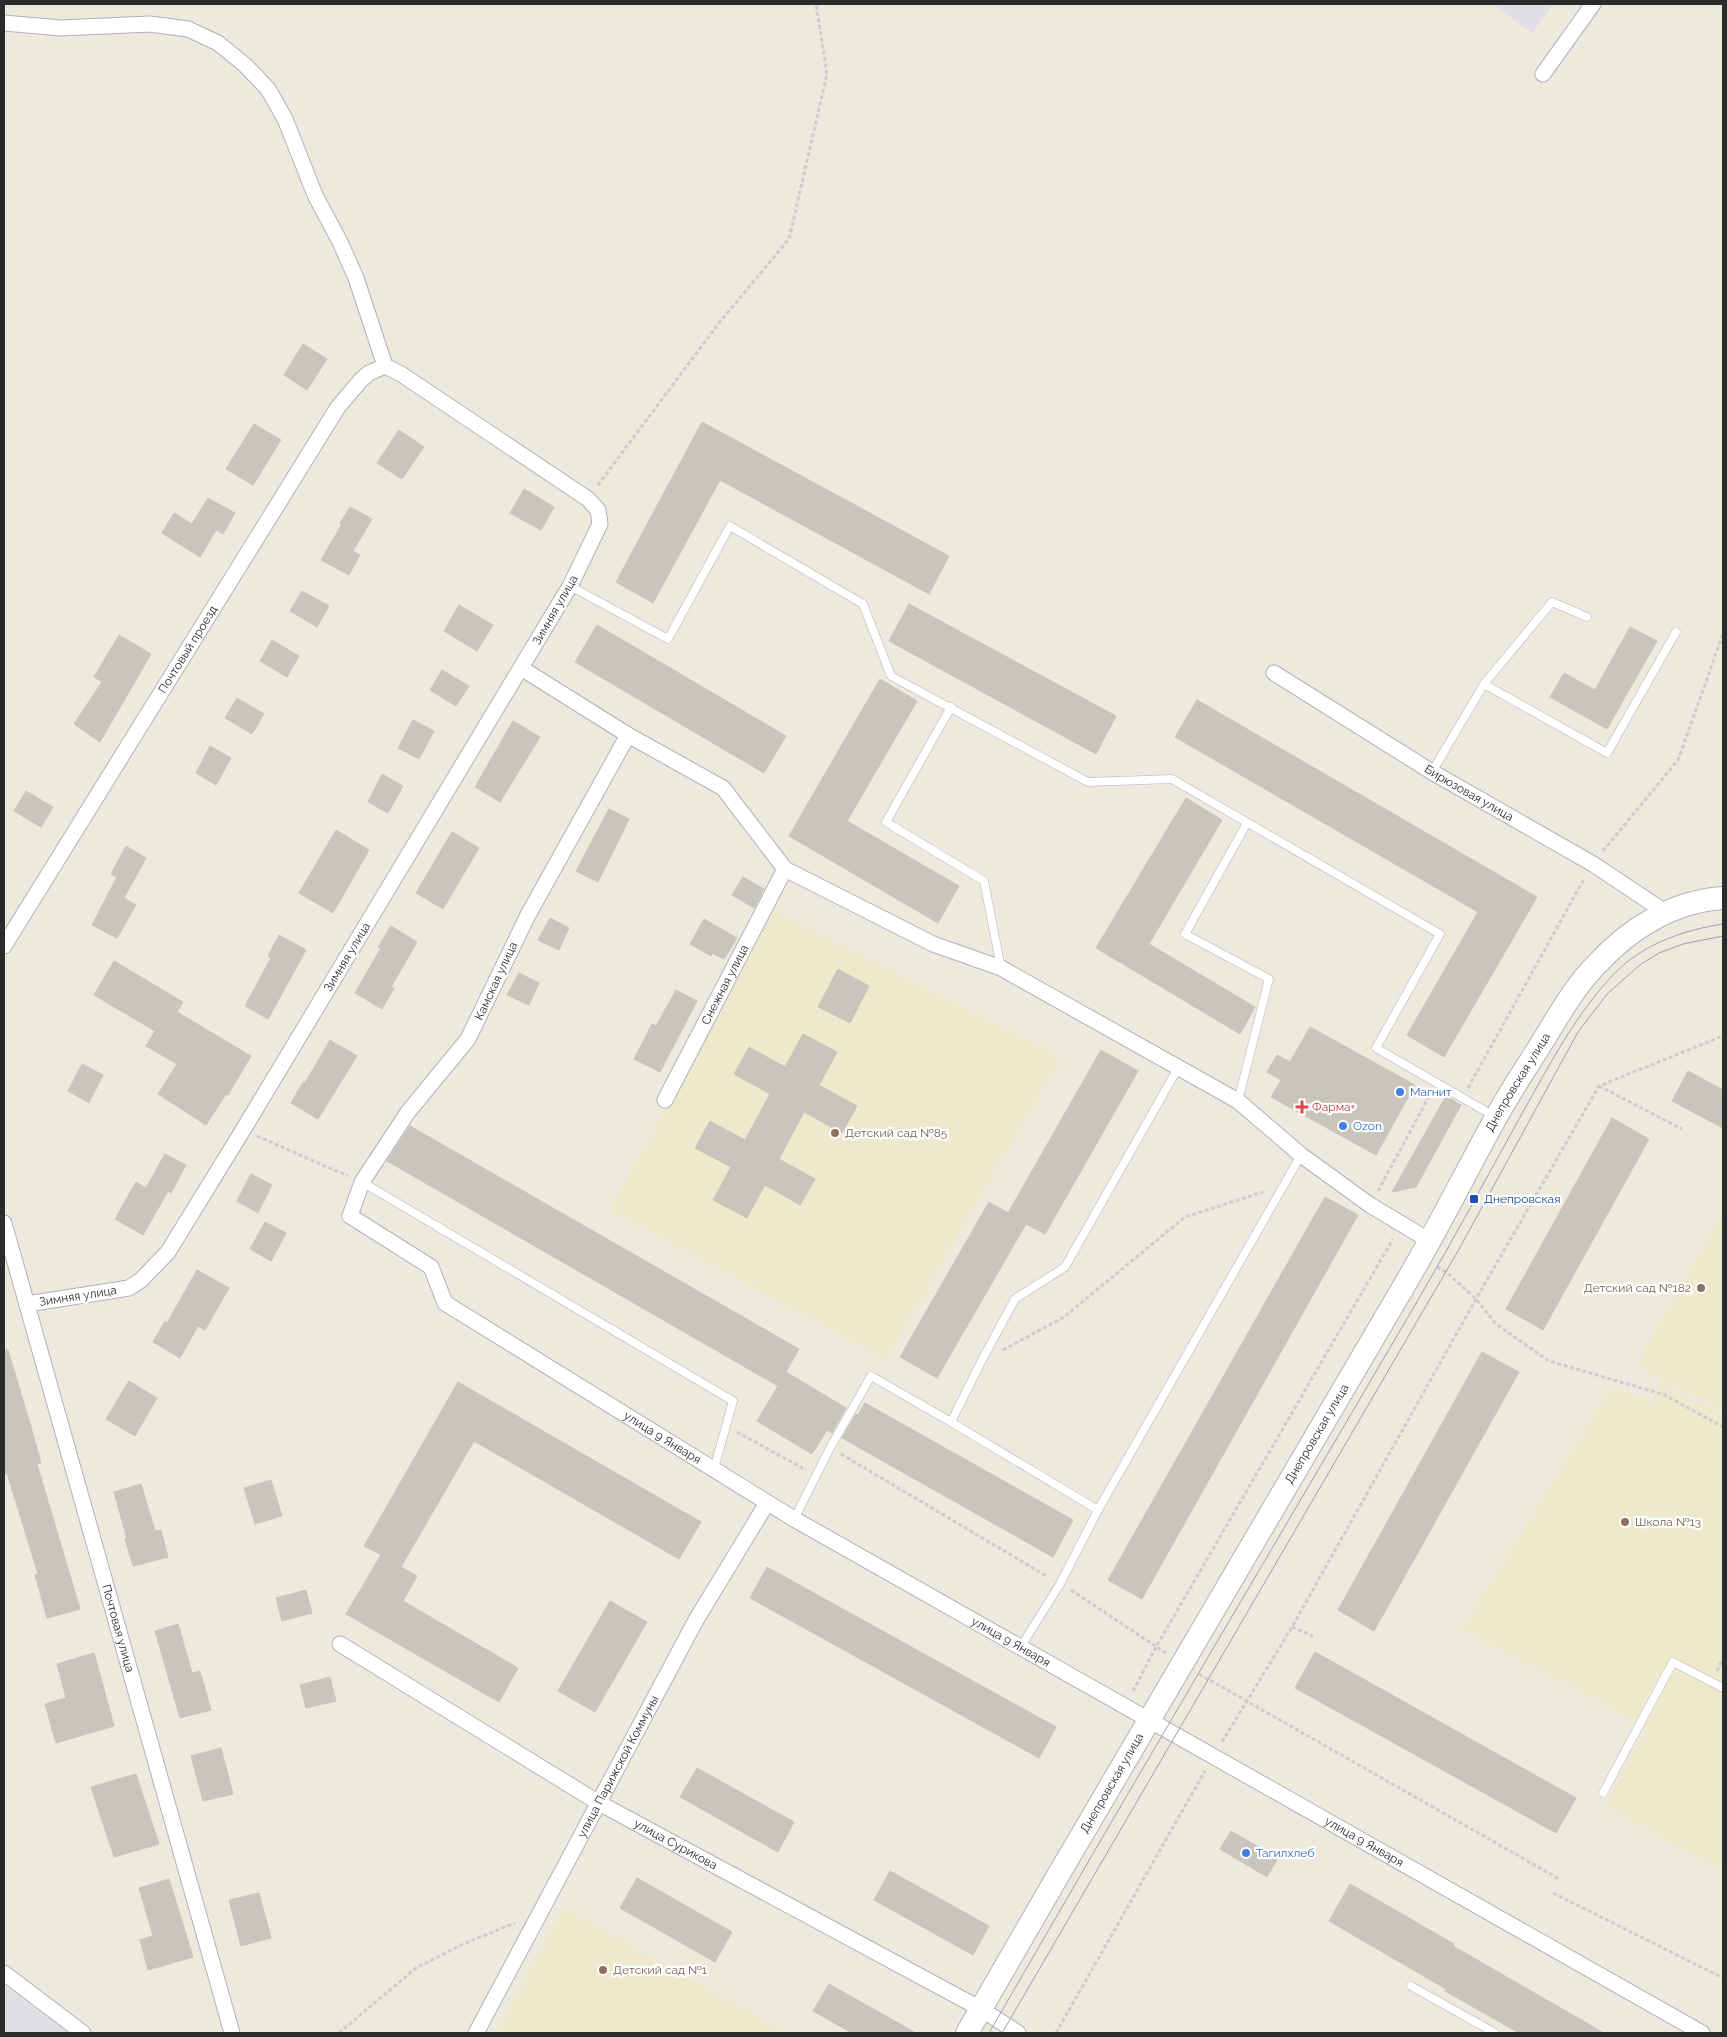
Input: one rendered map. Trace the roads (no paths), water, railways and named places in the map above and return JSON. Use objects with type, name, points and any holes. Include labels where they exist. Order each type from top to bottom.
[{"type":"street","points":[[1543,74],[1593,4]]},
{"type":"street","points":[[4,23],[61,28],[150,24],[188,29],[218,43],[245,65],[268,89],[285,119],[315,195],[340,242],[356,278],[385,366]]},
{"type":"street","name":"Зимняя улица","points":[[27,1304],[129,1288],[142,1280],[168,1252],[570,586],[600,524],[598,510],[588,499],[401,374],[385,366]]},
{"type":"street","name":"Почтовый проезд","points":[[4,946],[338,407],[361,380],[385,366]]},
{"type":"street","points":[[521,668],[628,735],[723,788],[785,869],[933,944],[1001,968],[1238,1101],[1301,1156],[1370,1205],[1402,1225],[1426,1247]]},
{"type":"street","name":"Бирюзовая улица","points":[[1274,673],[1432,772],[1593,864],[1665,912]]},
{"type":"street","name":"Камская улица","points":[[350,1216],[362,1182],[408,1112],[468,1039],[528,915],[628,735]]},
{"type":"street","name":"Снежная улица","points":[[665,1100],[785,869]]},
{"type":"street","name":"Днепровская улица","points":[[968,2033],[1426,1247],[1496,1117],[1569,1000],[1595,965],[1644,923],[1665,912],[1690,903],[1723,898]]},
{"type":"street","name":"улица 9 Января","points":[[350,1216],[431,1267],[445,1303],[767,1503],[1702,2033]]},
{"type":"street","name":"Почтовая улица","points":[[4,1223],[232,2033]]},
{"type":"street","name":"улица Парижской Коммуны","points":[[476,2033],[696,1620],[767,1503]]},
{"type":"street","name":"улица Сурикова","points":[[340,1644],[599,1803],[981,2009],[1018,2033]]},
{"type":"street","points":[[4,1973],[83,2033]]},
{"type":"lane","points":[[570,586],[668,638],[730,526],[863,604],[891,676],[1088,782],[1172,779],[1440,934],[1376,1048],[1463,1096],[1496,1117]]},
{"type":"lane","points":[[1432,772],[1484,684],[1552,602],[1587,617]]},
{"type":"lane","points":[[1484,684],[1607,753],[1676,632]]},
{"type":"lane","points":[[951,707],[886,822],[984,881],[1001,968]]},
{"type":"lane","points":[[1238,1101],[1269,979],[1185,934],[1247,823]]},
{"type":"lane","points":[[952,1422],[981,1362],[1015,1299],[1064,1267],[1178,1068]]},
{"type":"lane","points":[[1020,1648],[1060,1584],[1098,1510],[1301,1156]]},
{"type":"lane","points":[[362,1182],[733,1401],[714,1470]]},
{"type":"lane","points":[[794,1519],[815,1475],[871,1376],[952,1422],[1098,1510]]},
{"type":"lane","points":[[1604,1793],[1674,1662],[1723,1688]]},
{"type":"lane","points":[[1412,1986],[1495,2033]]},
{"type":"tram line","points":[[989,2033],[1432,1276],[1544,1074],[1576,1022],[1600,989],[1625,963],[1638,954],[1664,940],[1693,930],[1723,924]]},
{"type":"tram line","points":[[1002,2033],[1458,1251],[1578,1032],[1608,993],[1641,964],[1659,953],[1683,944],[1723,936]]},
{"type":"place","name":"Магнит","points":[[1400,1092]]},
{"type":"place","name":"Фарма+","points":[[1302,1107]]},
{"type":"place","name":"Ozon","points":[[1343,1126]]},
{"type":"place","name":"Детский сад №85","points":[[835,1133]]},
{"type":"place","name":"Днепровская","points":[[1474,1199]]},
{"type":"place","name":"Детский сад №182","points":[[1701,1288]]},
{"type":"place","name":"Школа №13","points":[[1625,1522]]},
{"type":"place","name":"Тагилхлеб","points":[[1246,1853]]},
{"type":"place","name":"Детский сад №1","points":[[603,1970]]}]
